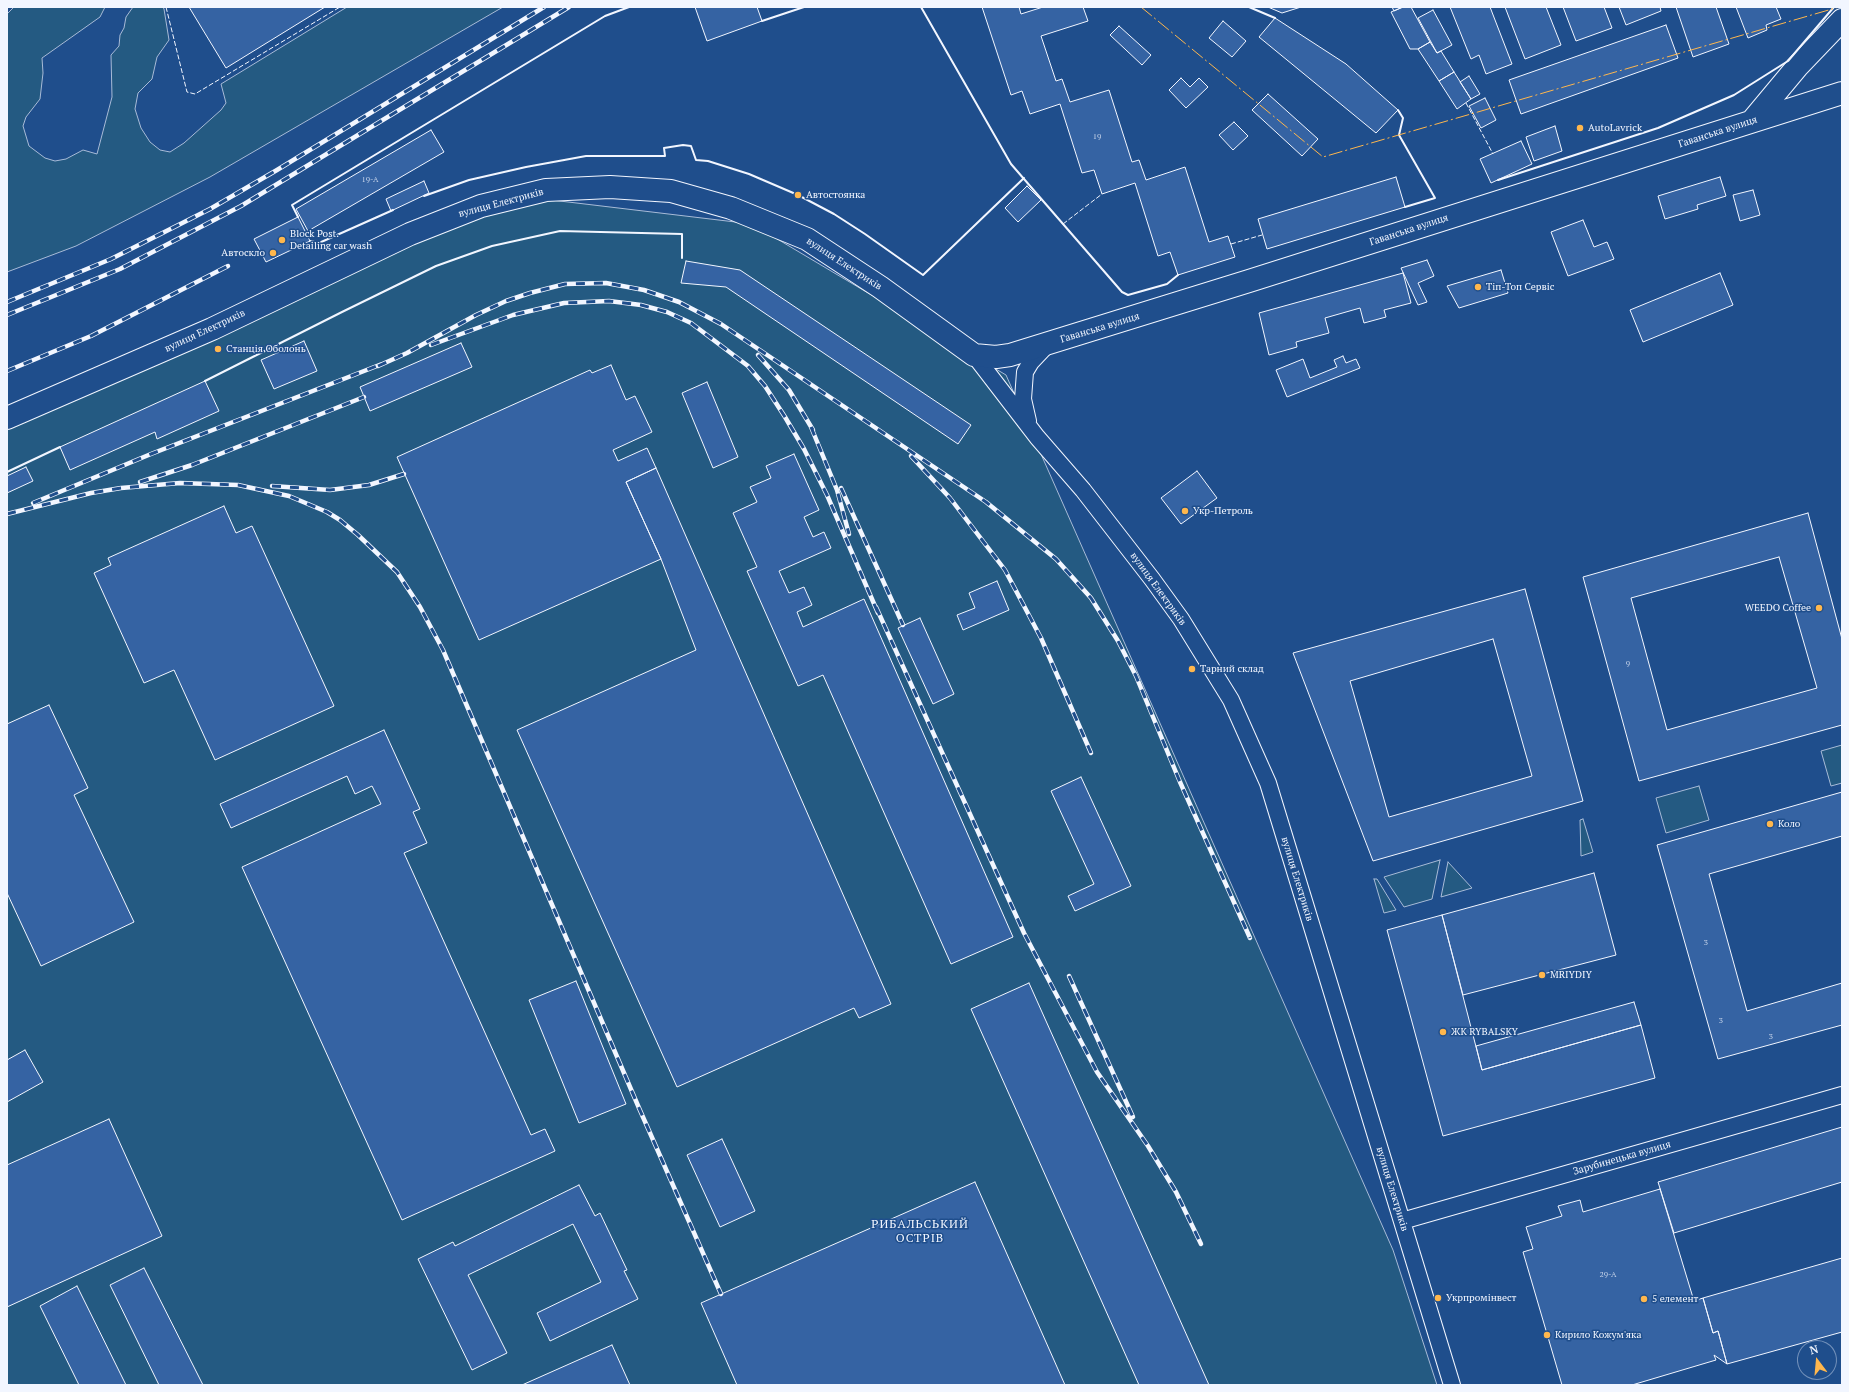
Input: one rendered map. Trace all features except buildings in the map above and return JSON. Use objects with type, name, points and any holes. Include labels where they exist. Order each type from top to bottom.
[{"type":"street","points":[[1752,121],[1798,67],[1842,20]]},
{"type":"street","name":"Гаванська вулиця","points":[[974,355],[996,357],[1010,355],[1842,93]]},
{"type":"street","name":"вулиця Електриків","points":[[7,418],[212,329],[416,231],[481,206],[546,190],[610,187],[671,191],[731,208],[807,239],[880,287],[974,355],[1030,429],[1083,490],[1152,579],[1181,619],[1231,700],[1268,783],[1452,1385]]},
{"type":"street","name":"вулиця Електриків","points":[[1030,429],[1023,399],[1024,381],[1031,362],[1048,343]]},
{"type":"street","name":"Зарубинецька вулиця","points":[[1402,1221],[1842,1095]]},
{"type":"shaded area","points":[[14,7],[105,7],[100,17],[42,58],[43,73],[40,99],[26,117],[23,126],[29,146],[45,158],[55,161],[66,159],[83,150],[97,154],[112,97],[111,55],[119,46],[120,35],[124,28],[126,17],[133,7],[163,7],[164,9],[169,40],[157,57],[152,79],[138,93],[135,109],[141,128],[150,142],[160,150],[170,152],[184,143],[221,110],[226,103],[221,84],[347,7],[503,7],[210,177],[76,246],[7,272],[7,14]]},
{"type":"shaded area","points":[[518,196],[752,224],[1006,375],[1393,1250],[1437,1385],[7,1385],[7,415]]},
{"type":"shaded area","points":[[1842,745],[1842,783],[1831,786],[1821,751]]},
{"type":"shaded area","points":[[1699,786],[1709,820],[1666,833],[1656,798]]},
{"type":"shaded area","points":[[1583,819],[1593,852],[1581,856],[1580,820]]},
{"type":"shaded area","points":[[1440,860],[1432,899],[1404,907],[1384,877]]},
{"type":"shaded area","points":[[1448,862],[1472,888],[1441,897]]},
{"type":"shaded area","points":[[1374,879],[1377,879],[1396,910],[1384,913]]},
{"type":"railway","points":[[7,302],[111,259],[210,209],[277,170],[544,7]]},
{"type":"railway","points":[[7,315],[120,269],[241,206],[569,7]]},
{"type":"railway","points":[[7,371],[91,336],[228,266]]},
{"type":"railway","points":[[378,366],[407,353],[476,315],[506,301],[565,284],[606,283],[644,290],[679,302],[721,324],[986,502],[1056,559],[1091,598],[1118,641],[1136,676],[1180,782],[1250,938]]},
{"type":"railway","points":[[431,345],[513,315],[564,303],[609,301],[641,305],[667,312],[691,323],[748,366],[765,386],[785,417],[804,449],[827,495],[878,613]]},
{"type":"railway","points":[[758,355],[789,390],[813,430]]},
{"type":"railway","points":[[33,503],[151,454],[382,364]]},
{"type":"railway","points":[[140,482],[192,465],[364,397]]},
{"type":"railway","points":[[811,427],[837,490],[849,534]]},
{"type":"railway","points":[[911,456],[950,498],[1005,570],[1041,638],[1091,753]]},
{"type":"railway","points":[[272,486],[330,490],[369,485],[404,474]]},
{"type":"railway","points":[[7,514],[91,493],[121,488],[180,483],[238,485],[289,496],[327,512],[340,520],[358,535],[397,572],[420,607],[443,650],[639,1108],[721,1294]]},
{"type":"railway","points":[[841,488],[903,625]]},
{"type":"railway","points":[[876,607],[1024,933],[1097,1072],[1148,1146],[1176,1192],[1201,1244]]},
{"type":"railway","points":[[1069,976],[1133,1117]]},
{"type":"fence","points":[[166,7],[187,92],[195,94],[340,7]]},
{"type":"fence","points":[[1466,103],[1493,154]]},
{"type":"fence","points":[[1063,224],[1102,194]]},
{"type":"fence","points":[[1231,244],[1262,235]]},
{"type":"wall","points":[[298,217],[292,205],[605,16],[629,7]]},
{"type":"wall","points":[[762,21],[804,7]]},
{"type":"wall","points":[[921,7],[1011,164],[1122,292],[1128,295],[1167,284],[1178,275]]},
{"type":"wall","points":[[1249,7],[1275,18]]},
{"type":"wall","points":[[1498,180],[1658,128],[1734,95],[1788,61],[1834,7]]},
{"type":"wall","points":[[1398,110],[1403,118],[1399,135],[1435,198],[1405,207]]},
{"type":"wall","points":[[424,196],[469,180],[526,167],[586,156],[665,156],[664,148],[683,145],[691,146],[696,160],[708,161],[749,174],[798,195],[834,214],[923,275],[1024,178]]},
{"type":"wall","points":[[310,241],[319,243],[393,210]]},
{"type":"wall","points":[[205,381],[436,266],[492,246],[560,231],[682,234],[682,258]]},
{"type":"wall","points":[[7,472],[60,447]]},
{"type":"power","points":[[1141,7],[1323,157],[1839,7]]},
{"type":"place","name":"AutoLavrick","points":[[1580,128]]},
{"type":"place","name":"Автостоянка","points":[[798,195]]},
{"type":"place","name":"Block Post. Detailing car wash","points":[[282,240]]},
{"type":"place","name":"Автоскло","points":[[273,253]]},
{"type":"place","name":"Тіп-Топ Сервіс","points":[[1478,287]]},
{"type":"place","name":"Cтанція Оболонь","points":[[218,349]]},
{"type":"place","name":"Укр-Петроль","points":[[1185,511]]},
{"type":"place","name":"WEEDO Coffee","points":[[1819,608]]},
{"type":"place","name":"Тарний склад","points":[[1192,669]]},
{"type":"place","name":"Коло","points":[[1770,824]]},
{"type":"place","name":"MRIYDIY","points":[[1542,975]]},
{"type":"place","name":"ЖК RYBALSKY","points":[[1443,1032]]},
{"type":"place","name":"Укрпромінвест","points":[[1438,1298]]},
{"type":"place","name":"5 елемент","points":[[1644,1299]]},
{"type":"place","name":"Кирило Кожум'яка","points":[[1547,1335]]},
{"type":"district","name":"РИБАЛЬСЬКИЙ ОСТРІВ","points":[[920,1232]]}]
